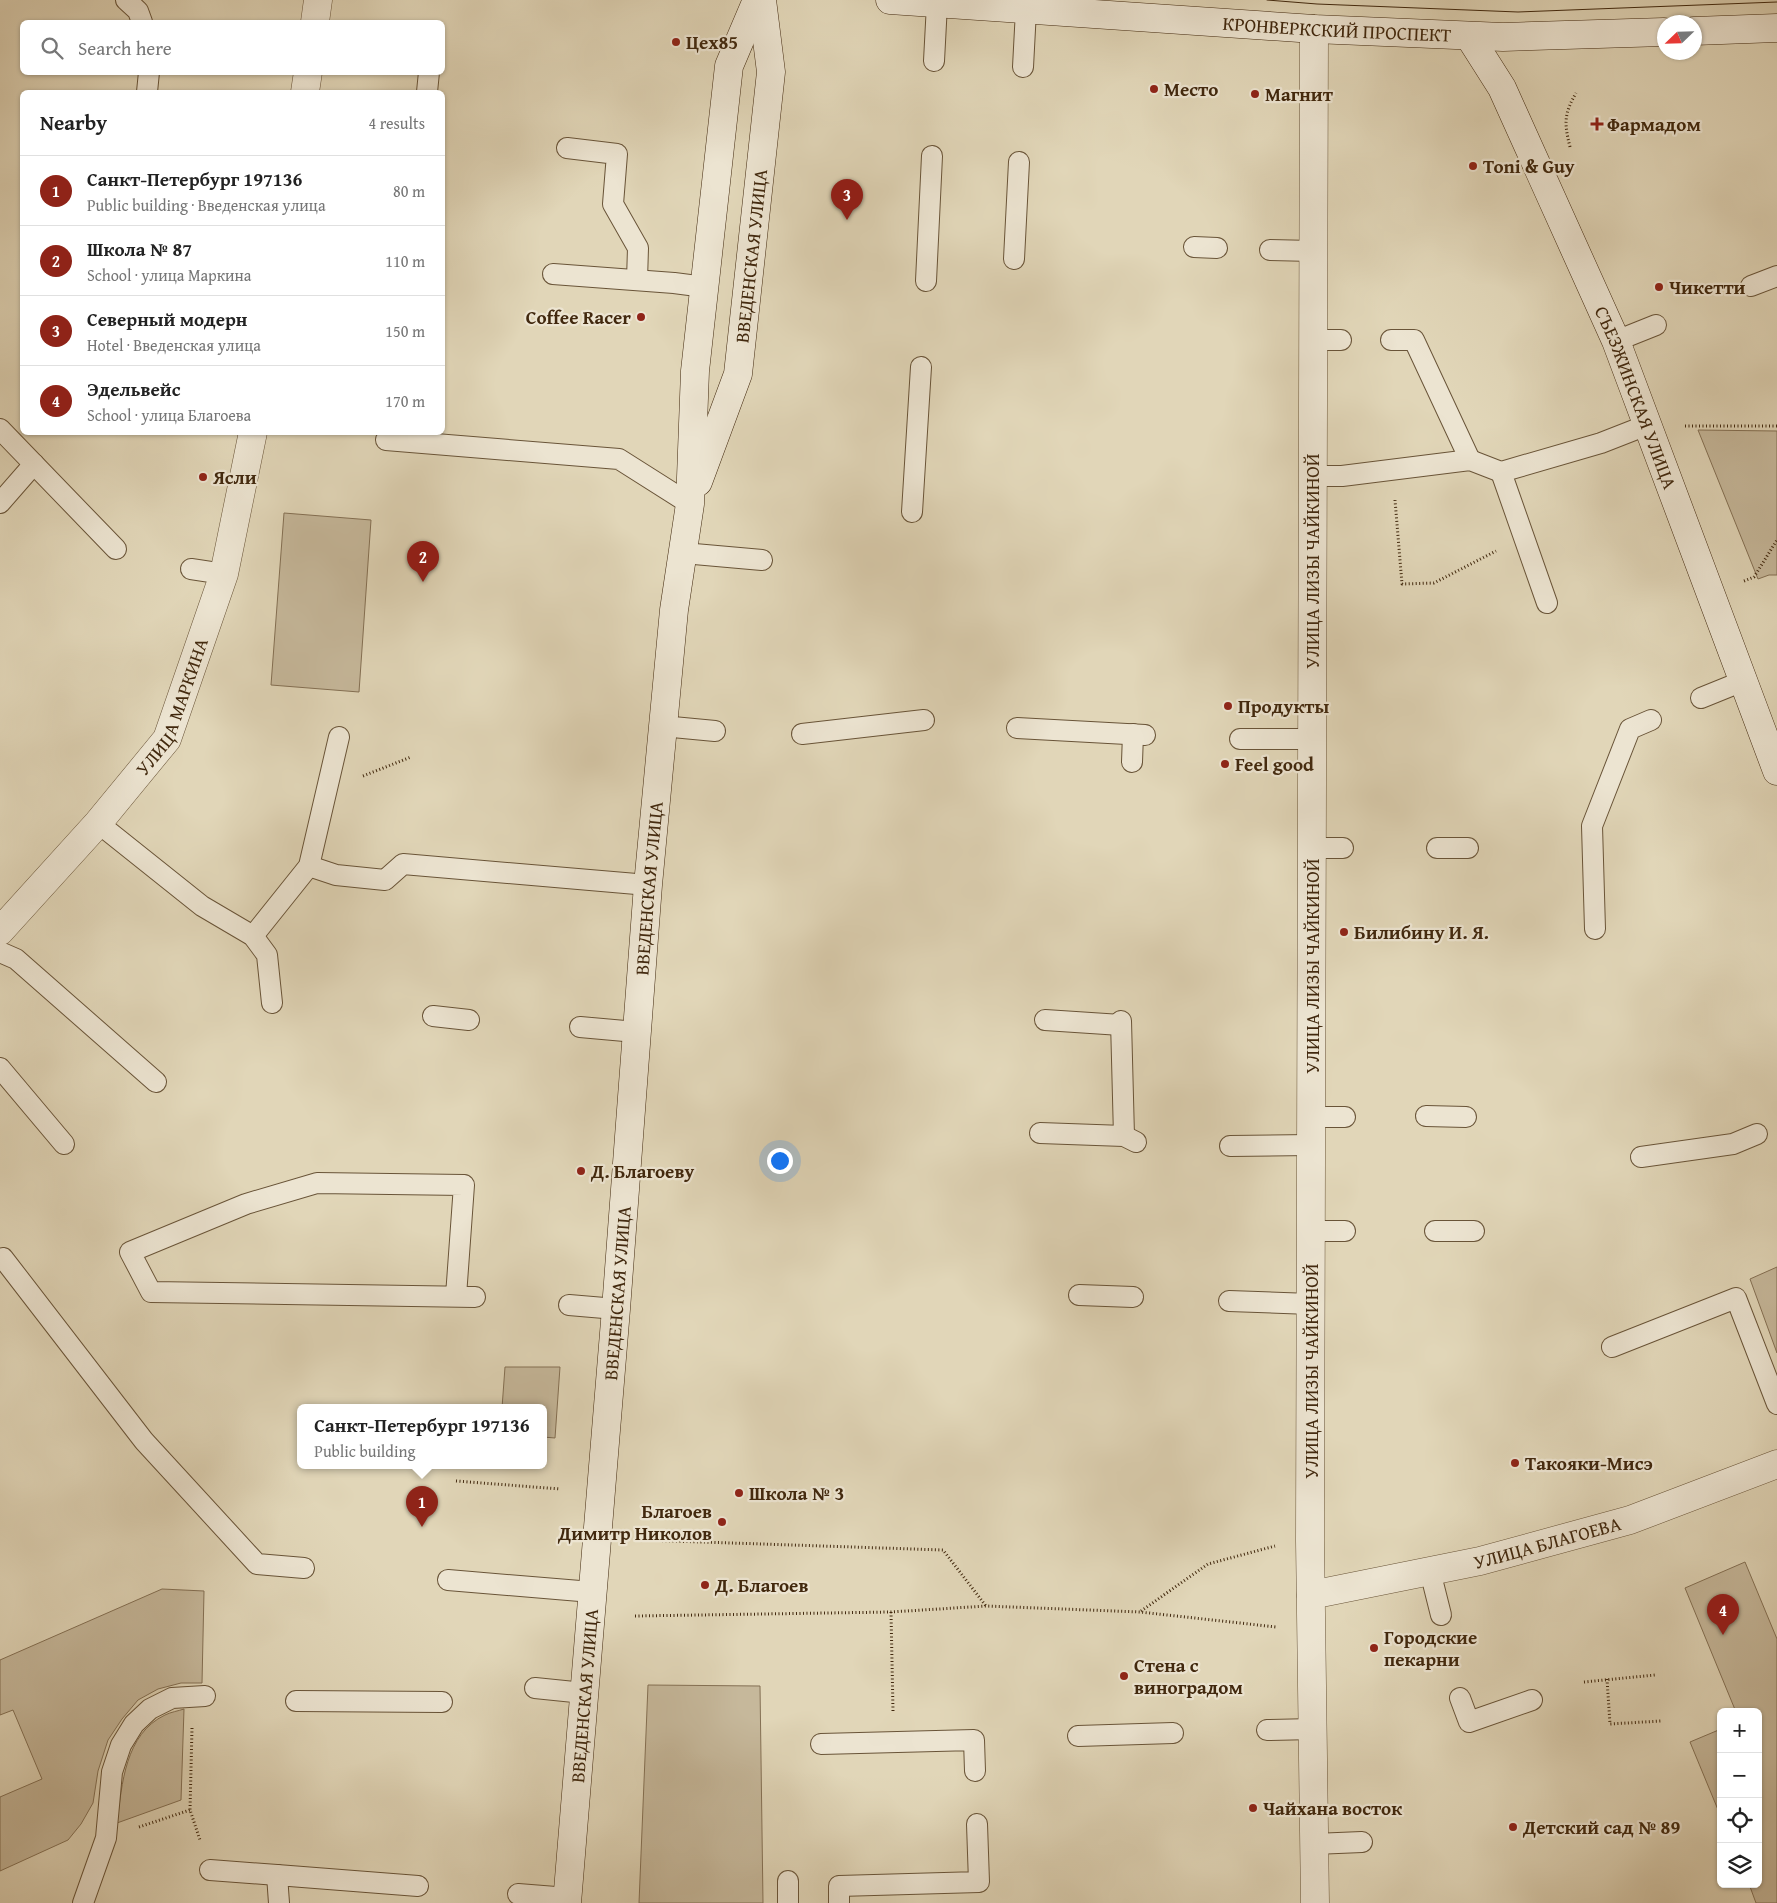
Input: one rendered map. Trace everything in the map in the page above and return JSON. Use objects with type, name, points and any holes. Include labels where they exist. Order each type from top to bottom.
[{"type":"street","points":[[315,20],[318,0]]},
{"type":"street","name":"ВВЕДЕНСКАЯ УЛИЦА","points":[[568,1900],[648,885],[674,610],[690,504],[695,371],[729,66],[756,0]]},
{"type":"street","name":"ВВЕДЕНСКАЯ УЛИЦА","points":[[690,504],[738,374],[771,72],[762,0]]},
{"type":"street","name":"КРОНВЕРКСКИЙ ПРОСПЕКТ","points":[[890,0],[1314,29],[1469,36],[1503,37],[1657,32]]},
{"type":"street","points":[[1702,31],[1777,28]]},
{"type":"street","name":"УЛИЦА ЛИЗЫ ЧАЙКИНОЙ","points":[[1314,29],[1311,1595],[1315,1903]]},
{"type":"street","name":"СЪЕЗЖИНСКАЯ УЛИЦА","points":[[1469,36],[1502,88],[1616,341],[1743,681],[1772,742],[1777,771]]},
{"type":"street","points":[[305,90],[308,75]]},
{"type":"street","name":"УЛИЦА МАРКИНА","points":[[0,931],[98,824],[167,738],[224,574],[252,435]]},
{"type":"street","name":"УЛИЦА БЛАГОЕВА","points":[[1311,1595],[1480,1561],[1630,1520],[1777,1464]]},
{"type":"lane","points":[[126,0],[138,12],[141,20]]},
{"type":"lane","points":[[934,61],[937,4]]},
{"type":"lane","points":[[1023,67],[1026,10]]},
{"type":"lane","points":[[147,90],[150,75]]},
{"type":"lane","points":[[427,90],[429,75]]},
{"type":"lane","points":[[567,148],[617,154],[613,204],[638,248],[637,280]]},
{"type":"lane","points":[[926,281],[932,156]]},
{"type":"lane","points":[[1014,259],[1019,162]]},
{"type":"lane","points":[[1194,247],[1217,248]]},
{"type":"lane","points":[[1270,250],[1314,251]]},
{"type":"lane","points":[[553,274],[705,287]]},
{"type":"lane","points":[[1751,286],[1777,276]]},
{"type":"lane","points":[[1616,341],[1656,325]]},
{"type":"lane","points":[[1313,340],[1341,340]]},
{"type":"lane","points":[[1391,340],[1414,340],[1470,460]]},
{"type":"lane","points":[[912,512],[921,367]]},
{"type":"lane","points":[[1312,476],[1342,476],[1470,460],[1500,472],[1602,443],[1648,425]]},
{"type":"lane","points":[[0,429],[116,549]]},
{"type":"lane","points":[[386,440],[619,459],[690,504]]},
{"type":"lane","points":[[0,503],[34,464]]},
{"type":"lane","points":[[1500,472],[1547,603]]},
{"type":"lane","points":[[683,553],[762,560]]},
{"type":"lane","points":[[191,569],[224,574]]},
{"type":"lane","points":[[1701,698],[1743,681]]},
{"type":"lane","points":[[802,734],[924,720]]},
{"type":"lane","points":[[1595,929],[1592,826],[1630,729],[1651,720]]},
{"type":"lane","points":[[662,726],[715,731]]},
{"type":"lane","points":[[1017,728],[1139,734],[1132,762]]},
{"type":"lane","points":[[253,936],[308,866],[339,737]]},
{"type":"lane","points":[[1240,739],[1312,738]]},
{"type":"lane","points":[[98,824],[202,906],[253,936],[267,955],[272,1004]]},
{"type":"lane","points":[[1312,848],[1343,848]]},
{"type":"lane","points":[[1437,848],[1468,848]]},
{"type":"lane","points":[[308,866],[336,875],[385,880],[404,864],[648,885]]},
{"type":"lane","points":[[0,952],[16,959],[156,1082]]},
{"type":"lane","points":[[433,1016],[469,1020]]},
{"type":"lane","points":[[1040,1133],[1130,1139],[1121,1023],[1045,1020]]},
{"type":"lane","points":[[580,1027],[636,1032]]},
{"type":"lane","points":[[0,1068],[64,1144]]},
{"type":"lane","points":[[1426,1116],[1466,1117]]},
{"type":"lane","points":[[1311,1117],[1345,1117]]},
{"type":"lane","points":[[1641,1157],[1733,1144],[1757,1134]]},
{"type":"lane","points":[[1230,1146],[1311,1145]]},
{"type":"lane","points":[[317,1183],[464,1184],[465,1297],[151,1292],[130,1252],[246,1204],[317,1183]]},
{"type":"lane","points":[[1311,1231],[1345,1231]]},
{"type":"lane","points":[[1435,1231],[1474,1231]]},
{"type":"lane","points":[[1,1258],[144,1441],[257,1564],[304,1568]]},
{"type":"lane","points":[[1079,1295],[1133,1297]]},
{"type":"lane","points":[[1612,1347],[1736,1298],[1777,1404]]},
{"type":"lane","points":[[1229,1301],[1311,1304]]},
{"type":"lane","points":[[569,1305],[616,1308]]},
{"type":"lane","points":[[1430,1571],[1441,1615]]},
{"type":"lane","points":[[448,1580],[592,1592]]},
{"type":"lane","points":[[535,1688],[584,1693]]},
{"type":"lane","points":[[83,1903],[106,1838],[112,1772],[122,1745],[134,1724],[150,1709],[172,1698],[199,1696]]},
{"type":"lane","points":[[1460,1698],[1469,1722],[1532,1700]]},
{"type":"lane","points":[[296,1701],[442,1702]]},
{"type":"lane","points":[[1266,1730],[1313,1728]]},
{"type":"lane","points":[[1078,1736],[1173,1734]]},
{"type":"lane","points":[[821,1744],[982,1740],[975,1770]]},
{"type":"lane","points":[[839,1903],[839,1886],[978,1882],[977,1824]]},
{"type":"lane","points":[[1314,1844],[1362,1842]]},
{"type":"lane","points":[[210,1870],[418,1886]]},
{"type":"lane","points":[[277,1875],[279,1903]]},
{"type":"lane","points":[[788,1881],[788,1903]]},
{"type":"lane","points":[[518,1894],[568,1900]]},
{"type":"path","points":[[1681,426],[1777,426]]},
{"type":"path","points":[[1393,470],[1402,584],[1434,583],[1524,537]]},
{"type":"path","points":[[1740,583],[1754,577],[1777,540]]},
{"type":"path","points":[[326,790],[411,757]]},
{"type":"path","points":[[456,1481],[560,1489]]},
{"type":"path","points":[[641,1540],[942,1550],[986,1606]]},
{"type":"path","points":[[1140,1612],[1208,1564],[1283,1543]]},
{"type":"path","points":[[635,1616],[891,1612],[986,1606],[1140,1612],[1280,1628]]},
{"type":"path","points":[[891,1612],[894,1742]]},
{"type":"path","points":[[1584,1682],[1655,1675]]},
{"type":"path","points":[[1607,1679],[1610,1724],[1661,1721]]},
{"type":"path","points":[[199,1696],[190,1810],[210,1870]]},
{"type":"path","points":[[106,1838],[190,1810]]},
{"type":"shaded area","points":[[1698,430],[1777,431],[1777,575],[1769,575],[1758,579]]},
{"type":"shaded area","points":[[284,513],[371,520],[359,692],[271,685]]},
{"type":"shaded area","points":[[1777,1267],[1777,1353],[1750,1279]]},
{"type":"shaded area","points":[[505,1367],[560,1367],[555,1438],[547,1437],[547,1404],[502,1404]]},
{"type":"shaded area","points":[[1745,1562],[1777,1639],[1777,1903],[1756,1903],[1750,1888],[1762,1888],[1762,1708],[1734,1708],[1685,1588]]},
{"type":"shaded area","points":[[162,1589],[204,1591],[202,1683],[181,1683],[158,1689],[138,1700],[108,1740],[98,1771],[93,1803],[81,1824],[68,1840],[0,1871],[0,1797],[42,1779],[13,1710],[0,1715],[0,1660]]},
{"type":"shaded area","points":[[648,1685],[760,1686],[763,1903],[639,1903]]},
{"type":"shaded area","points":[[184,1709],[181,1800],[117,1823],[121,1792],[128,1762],[141,1734],[152,1723],[167,1714]]},
{"type":"shaded area","points":[[1717,1731],[1717,1807],[1690,1742]]},
{"type":"tram line","points":[[1267,0],[1317,4],[1518,12],[1777,2]]},
{"type":"place","name":"Цех85","points":[[676,42]]},
{"type":"place","name":"Место","points":[[1154,89]]},
{"type":"place","name":"Магнит","points":[[1255,94]]},
{"type":"place","name":"Фармадом","points":[[1597,124]]},
{"type":"place","name":"Toni & Guy","points":[[1473,166]]},
{"type":"place","name":"Северный модерн","points":[[847,220]]},
{"type":"place","name":"Чикетти","points":[[1659,287]]},
{"type":"place","name":"Coffee Racer","points":[[641,317]]},
{"type":"place","name":"Ясли","points":[[203,477]]},
{"type":"place","name":"Школа № 87","points":[[423,582]]},
{"type":"place","name":"Продукты","points":[[1228,706]]},
{"type":"place","name":"Feel good","points":[[1225,764]]},
{"type":"place","name":"Билибину И. Я.","points":[[1344,932]]},
{"type":"place","name":"Д. Благоеву","points":[[581,1171]]},
{"type":"place","name":"Такояки-Мисэ","points":[[1515,1463]]},
{"type":"place","name":"Школа № 3","points":[[739,1493]]},
{"type":"place","name":"Благоев Димитр Николов","points":[[722,1522]]},
{"type":"place","name":"Санкт-Петербург 197136","points":[[422,1527]]},
{"type":"place","name":"Д. Благоев","points":[[705,1585]]},
{"type":"place","name":"Эдельвейс","points":[[1723,1635]]},
{"type":"place","name":"Городские пекарни","points":[[1374,1648]]},
{"type":"place","name":"Стена с виноградом","points":[[1124,1676]]},
{"type":"place","name":"Чайхана восток","points":[[1253,1808]]},
{"type":"place","name":"Детский сад № 89","points":[[1513,1827]]}]
